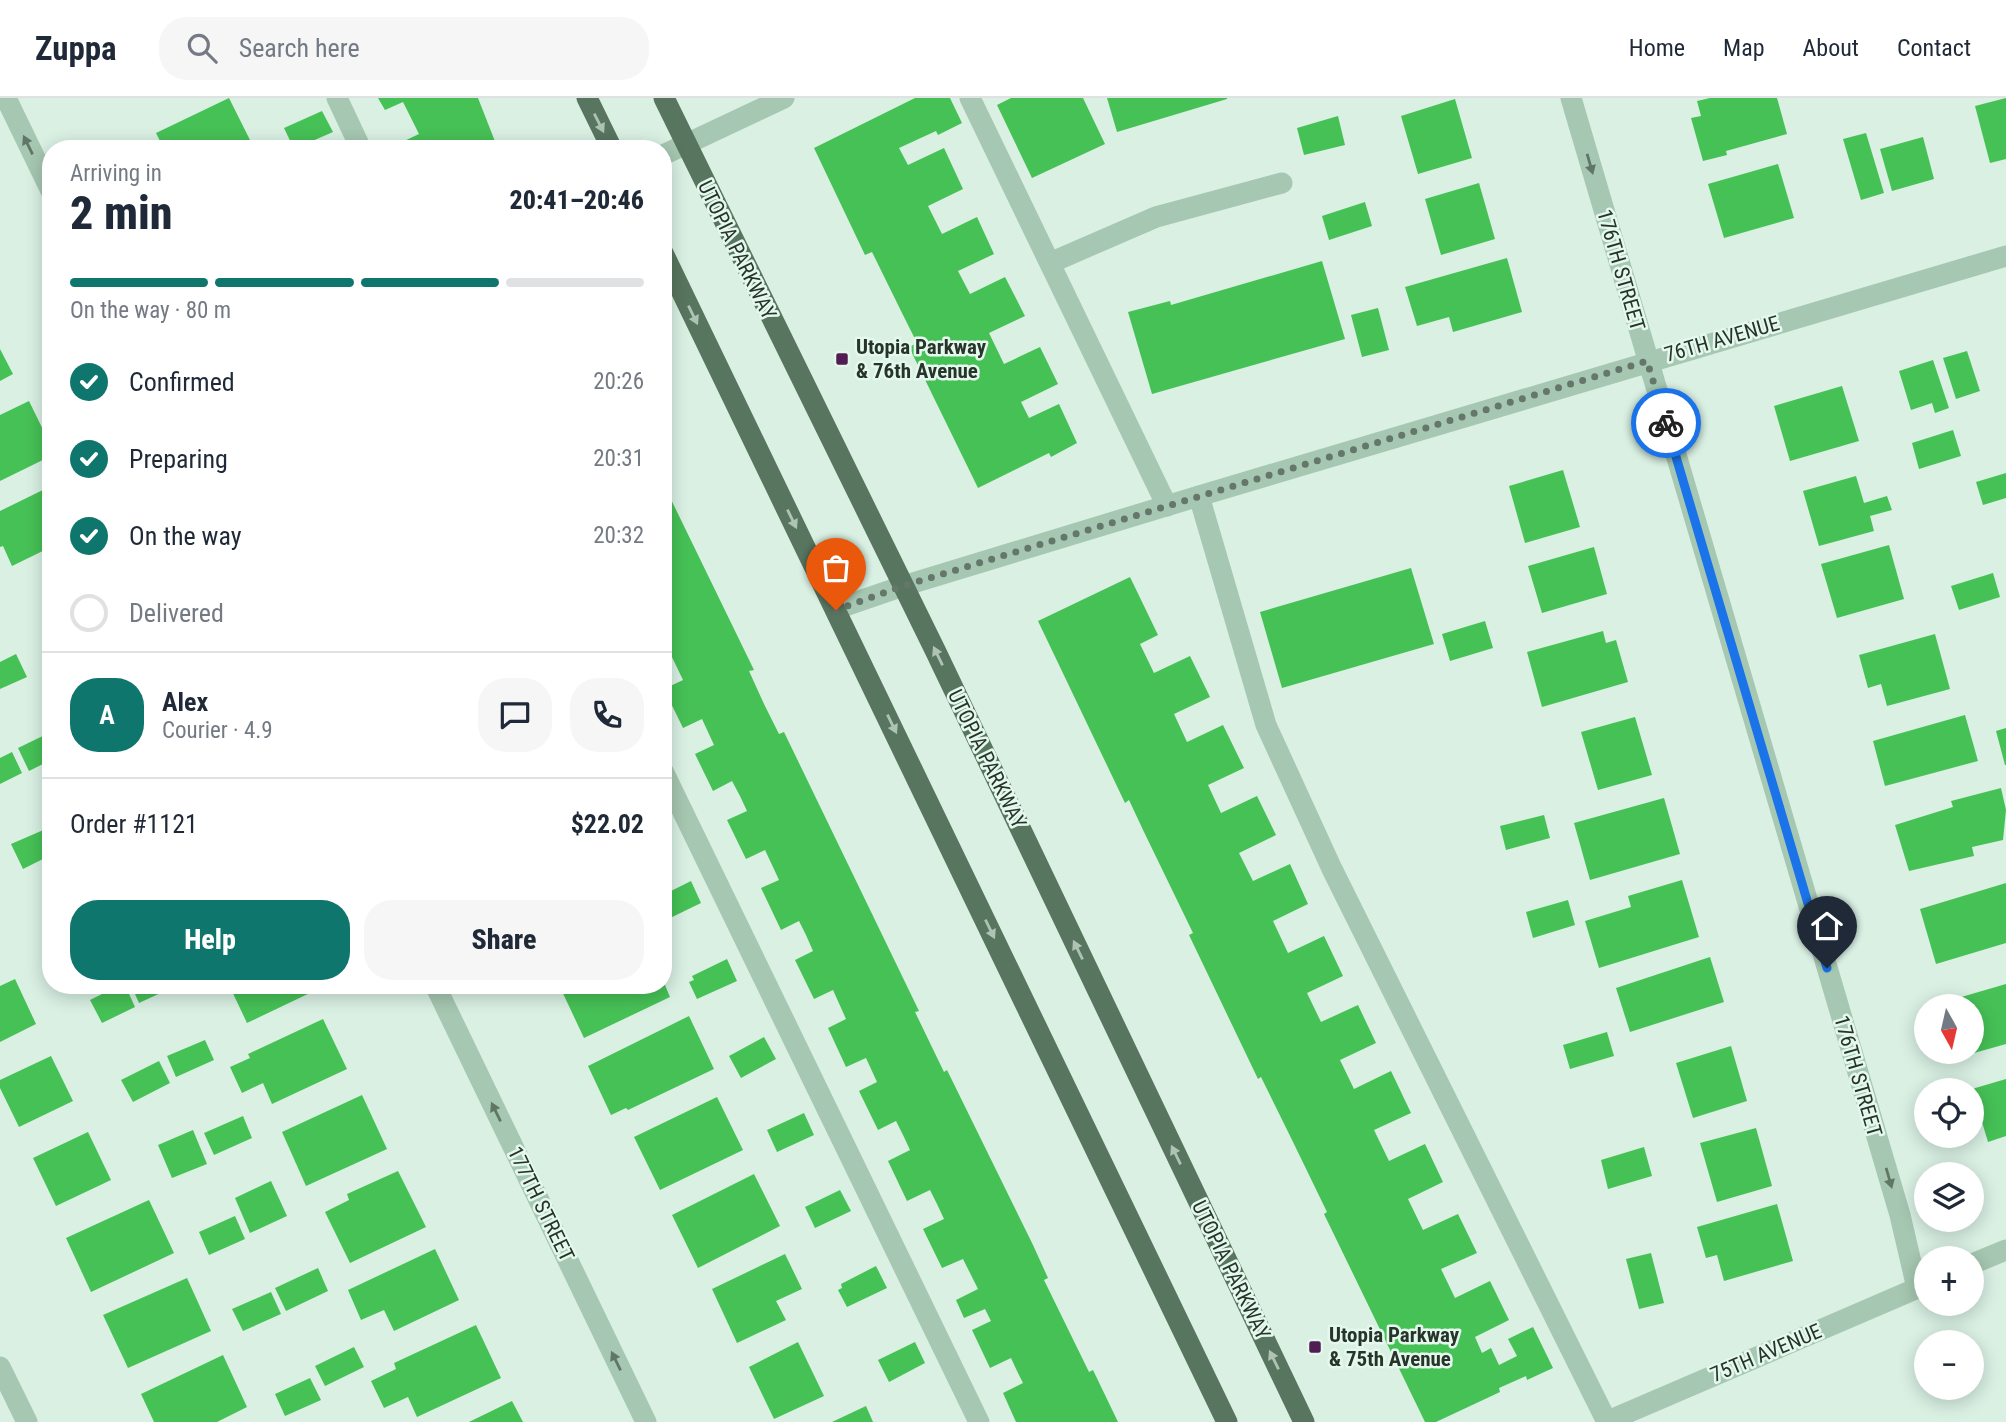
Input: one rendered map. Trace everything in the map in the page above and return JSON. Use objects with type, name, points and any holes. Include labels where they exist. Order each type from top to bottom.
[{"type":"main road","points":[[587,98],[608,140]]},
{"type":"main road","name":"UTOPIA PARKWAY","points":[[664,98],[685,146],[903,586],[1304,1422]]},
{"type":"main road","points":[[672,272],[1227,1422]]},
{"type":"street","points":[[6,98],[42,172]]},
{"type":"street","points":[[337,98],[358,140]]},
{"type":"street","points":[[672,151],[784,98]]},
{"type":"street","points":[[970,98],[1167,506]]},
{"type":"street","name":"176TH STREET","points":[[1571,98],[1914,1260]]},
{"type":"street","points":[[1050,263],[1156,217],[1282,183]]},
{"type":"street","name":"76TH AVENUE","points":[[836,610],[903,586],[1199,496],[2006,256]]},
{"type":"street","points":[[1199,496],[1266,725],[1332,869],[1606,1422]]},
{"type":"street","points":[[672,790],[979,1422]]},
{"type":"street","name":"177TH STREET","points":[[439,994],[646,1422]]},
{"type":"street","points":[[1984,1259],[2006,1250]]},
{"type":"street","name":"75TH AVENUE","points":[[1606,1422],[1914,1289]]},
{"type":"street","points":[[0,1367],[27,1422]]},
{"type":"building","points":[[229,98],[250,140],[160,140],[156,133]]},
{"type":"building","points":[[378,98],[478,98],[494,140],[406,140],[419,134],[403,102],[385,110]]},
{"type":"building","points":[[915,98],[950,98],[962,123],[938,135],[936,131],[899,148],[908,165],[944,148],[963,189],[928,206],[942,234],[977,217],[994,254],[958,271],[970,294],[1005,277],[1025,316],[989,333],[1004,364],[1040,347],[1058,384],[1021,402],[1029,418],[1059,404],[1077,443],[1051,457],[1049,453],[978,488],[909,347],[917,343],[872,252],[865,255],[814,148]]},
{"type":"building","points":[[1011,98],[1083,98],[1105,144],[1032,178],[997,105]]},
{"type":"building","points":[[1107,98],[1227,98],[1227,99],[1117,132]]},
{"type":"building","points":[[1710,98],[1777,98],[1787,134],[1726,151],[1727,155],[1703,161],[1691,118],[1701,116],[1697,101]]},
{"type":"building","points":[[2006,98],[2006,159],[1990,163],[1975,106]]},
{"type":"building","points":[[1455,99],[1472,158],[1418,174],[1401,116]]},
{"type":"building","points":[[322,111],[333,132],[315,140],[290,140],[284,128]]},
{"type":"building","points":[[1338,116],[1345,145],[1304,155],[1297,128]]},
{"type":"building","points":[[1866,133],[1884,193],[1861,200],[1843,139]]},
{"type":"building","points":[[1923,137],[1934,179],[1892,191],[1880,149]]},
{"type":"building","points":[[1778,164],[1794,218],[1724,238],[1708,184]]},
{"type":"building","points":[[1479,183],[1495,239],[1441,255],[1425,199]]},
{"type":"building","points":[[1365,202],[1372,226],[1329,240],[1322,216]]},
{"type":"building","points":[[1507,258],[1522,312],[1453,332],[1449,317],[1417,326],[1405,287]]},
{"type":"building","points":[[1322,261],[1345,339],[1152,394],[1128,312],[1170,301],[1171,305]]},
{"type":"building","points":[[1378,308],[1389,350],[1362,357],[1351,315]]},
{"type":"building","points":[[0,349],[13,374],[0,381]]},
{"type":"building","points":[[1967,351],[1980,391],[1956,399],[1943,358]]},
{"type":"building","points":[[1933,360],[1949,408],[1935,413],[1932,403],[1911,410],[1899,371]]},
{"type":"building","points":[[1842,386],[1859,441],[1790,461],[1774,406]]},
{"type":"building","points":[[29,401],[42,428],[42,460],[0,481],[0,415]]},
{"type":"building","points":[[1953,430],[1961,456],[1919,469],[1912,443]]},
{"type":"building","points":[[1563,470],[1580,527],[1525,543],[1509,486]]},
{"type":"building","points":[[2006,473],[2006,498],[1983,505],[1976,482]]},
{"type":"building","points":[[1856,476],[1864,503],[1887,496],[1892,510],[1870,516],[1874,531],[1819,546],[1803,491]]},
{"type":"building","points":[[42,490],[42,551],[12,566],[3,546],[0,547],[0,511]]},
{"type":"building","points":[[672,501],[754,670],[749,671],[764,704],[779,734],[784,732],[919,1011],[915,1012],[944,1072],[947,1070],[1033,1245],[1048,1278],[1044,1280],[1089,1372],[1093,1370],[1118,1422],[1016,1422],[1003,1393],[1023,1383],[1011,1358],[990,1368],[972,1330],[991,1321],[985,1309],[964,1318],[956,1300],[978,1289],[963,1259],[942,1268],[923,1229],[944,1219],[930,1190],[907,1201],[888,1161],[910,1150],[896,1121],[878,1130],[859,1091],[877,1082],[866,1058],[846,1067],[828,1028],[846,1019],[833,990],[814,999],[795,960],[813,951],[806,935],[799,921],[781,930],[761,888],[779,880],[765,850],[746,859],[727,820],[747,811],[740,796],[732,781],[713,791],[695,754],[714,745],[702,719],[683,728],[672,705],[672,685],[683,680],[672,657]]},
{"type":"building","points":[[1889,545],[1904,599],[1837,618],[1821,564]]},
{"type":"building","points":[[1594,547],[1607,594],[1542,613],[1528,566]]},
{"type":"building","points":[[1411,568],[1434,644],[1282,688],[1260,612]]},
{"type":"building","points":[[1993,573],[2000,597],[1959,610],[1951,586]]},
{"type":"building","points":[[1130,577],[1158,635],[1140,644],[1154,673],[1190,656],[1210,697],[1174,714],[1187,742],[1223,725],[1244,768],[1208,785],[1221,813],[1257,796],[1276,835],[1239,853],[1253,881],[1290,864],[1308,904],[1273,921],[1288,953],[1324,936],[1343,976],[1307,993],[1321,1022],[1358,1005],[1376,1043],[1340,1060],[1354,1089],[1391,1071],[1411,1113],[1374,1130],[1389,1161],[1425,1144],[1443,1182],[1408,1199],[1423,1230],[1458,1214],[1477,1253],[1441,1269],[1455,1298],[1490,1281],[1509,1320],[1475,1337],[1482,1353],[1491,1348],[1499,1365],[1517,1356],[1508,1339],[1533,1327],[1553,1368],[1527,1380],[1526,1376],[1499,1388],[1500,1392],[1436,1422],[1425,1422],[1324,1214],[1327,1212],[1261,1077],[1258,1079],[1189,935],[1193,933],[1129,800],[1125,803],[1038,621]]},
{"type":"building","points":[[1485,621],[1493,648],[1450,661],[1442,634]]},
{"type":"building","points":[[1603,631],[1606,643],[1616,640],[1628,682],[1542,707],[1527,652]]},
{"type":"building","points":[[1935,634],[1950,689],[1887,706],[1881,684],[1868,688],[1859,655]]},
{"type":"building","points":[[16,654],[27,677],[0,689],[0,662]]},
{"type":"building","points":[[1965,715],[1978,761],[1885,786],[1873,741]]},
{"type":"building","points":[[1635,717],[1652,775],[1598,790],[1581,732]]},
{"type":"building","points":[[2006,728],[2006,765],[2005,765],[1996,731]]},
{"type":"building","points":[[42,736],[42,764],[29,771],[18,748]]},
{"type":"building","points":[[12,752],[22,773],[0,784],[0,758]]},
{"type":"building","points":[[2001,788],[2006,810],[2003,840],[1972,847],[1974,856],[1909,871],[1895,825],[1953,807],[1951,801]]},
{"type":"building","points":[[1664,798],[1680,854],[1590,880],[1574,823]]},
{"type":"building","points":[[1544,815],[1550,838],[1506,850],[1500,826]]},
{"type":"building","points":[[42,831],[42,860],[23,869],[11,844]]},
{"type":"building","points":[[1682,880],[1699,937],[1599,968],[1585,921],[1631,907],[1628,896]]},
{"type":"building","points":[[691,881],[701,903],[672,917],[672,890]]},
{"type":"building","points":[[2006,883],[2006,943],[1936,964],[1920,909]]},
{"type":"building","points":[[1568,900],[1575,925],[1533,938],[1526,912]]},
{"type":"building","points":[[1710,957],[1724,1002],[1630,1032],[1616,988]]},
{"type":"building","points":[[727,959],[737,981],[697,999],[689,982],[694,980],[692,976]]},
{"type":"building","points":[[15,979],[36,1024],[0,1042],[0,986]]},
{"type":"building","points":[[2006,984],[2006,1044],[1984,1050],[1984,994],[1972,994]]},
{"type":"building","points":[[102,994],[129,994],[135,1007],[102,1023],[90,1000]]},
{"type":"building","points":[[135,994],[158,994],[139,1003]]},
{"type":"building","points":[[233,994],[308,994],[247,1023]]},
{"type":"building","points":[[563,994],[669,994],[670,997],[584,1038]]},
{"type":"building","points":[[689,1016],[714,1069],[628,1110],[626,1108],[611,1115],[588,1066]]},
{"type":"building","points":[[323,1019],[347,1069],[272,1104],[263,1083],[242,1093],[230,1067],[250,1058],[248,1054]]},
{"type":"building","points":[[1607,1032],[1614,1056],[1570,1069],[1563,1045]]},
{"type":"building","points":[[764,1037],[776,1059],[741,1078],[729,1056]]},
{"type":"building","points":[[205,1040],[214,1060],[176,1077],[167,1056]]},
{"type":"building","points":[[1731,1046],[1747,1101],[1693,1118],[1676,1063]]},
{"type":"building","points":[[51,1056],[73,1101],[19,1127],[0,1088],[0,1080]]},
{"type":"building","points":[[159,1061],[170,1083],[133,1102],[121,1080]]},
{"type":"building","points":[[2006,1079],[2006,1136],[1988,1142],[1984,1129],[1984,1085]]},
{"type":"building","points":[[362,1095],[387,1149],[306,1186],[282,1132]]},
{"type":"building","points":[[717,1097],[743,1150],[660,1190],[634,1137]]},
{"type":"building","points":[[804,1113],[814,1135],[777,1152],[767,1130]]},
{"type":"building","points":[[243,1116],[252,1138],[214,1155],[204,1133]]},
{"type":"building","points":[[1756,1128],[1772,1186],[1717,1202],[1700,1143]]},
{"type":"building","points":[[193,1130],[207,1164],[172,1178],[158,1145]]},
{"type":"building","points":[[88,1132],[111,1180],[56,1206],[33,1158]]},
{"type":"building","points":[[1644,1147],[1652,1176],[1608,1189],[1601,1160]]},
{"type":"building","points":[[398,1171],[426,1227],[350,1263],[325,1212],[349,1200],[347,1194]]},
{"type":"building","points":[[754,1174],[780,1226],[698,1268],[672,1215]]},
{"type":"building","points":[[271,1181],[287,1216],[250,1233],[235,1198]]},
{"type":"building","points":[[840,1190],[851,1211],[815,1228],[805,1207]]},
{"type":"building","points":[[149,1200],[174,1253],[91,1292],[66,1238]]},
{"type":"building","points":[[1777,1204],[1793,1261],[1724,1281],[1717,1255],[1706,1258],[1697,1227]]},
{"type":"building","points":[[235,1216],[245,1239],[209,1255],[199,1232]]},
{"type":"building","points":[[435,1249],[459,1300],[394,1331],[384,1310],[361,1320],[348,1290]]},
{"type":"building","points":[[1651,1253],[1664,1303],[1639,1309],[1626,1259]]},
{"type":"building","points":[[785,1254],[802,1289],[776,1301],[786,1320],[737,1343],[712,1289]]},
{"type":"building","points":[[876,1266],[887,1288],[847,1307],[838,1290],[842,1288],[841,1284]]},
{"type":"building","points":[[318,1268],[328,1291],[286,1311],[275,1288]]},
{"type":"building","points":[[187,1278],[211,1331],[128,1368],[103,1315]]},
{"type":"building","points":[[271,1292],[281,1314],[243,1331],[232,1309]]},
{"type":"building","points":[[476,1325],[501,1378],[417,1417],[408,1397],[384,1408],[371,1381],[396,1369],[394,1363]]},
{"type":"building","points":[[798,1342],[824,1396],[774,1419],[749,1367]]},
{"type":"building","points":[[915,1342],[925,1363],[889,1382],[878,1360]]},
{"type":"building","points":[[354,1347],[364,1367],[325,1386],[315,1366]]},
{"type":"building","points":[[223,1355],[247,1407],[217,1422],[154,1422],[141,1394]]},
{"type":"building","points":[[310,1378],[321,1400],[285,1416],[275,1394]]},
{"type":"building","points":[[512,1401],[523,1422],[469,1422]]},
{"type":"building","points":[[866,1406],[873,1422],[832,1422]]},
{"type":"way so far","points":[[836,610],[903,586],[1647,361],[1666,423]]},
{"type":"place","name":"Utopia Parkway & 76th Avenue","points":[[842,359]]},
{"type":"place","name":"Utopia Parkway & 75th Avenue","points":[[1315,1347]]},
{"type":"route","points":[[1666,423],[1827,968]]}]
